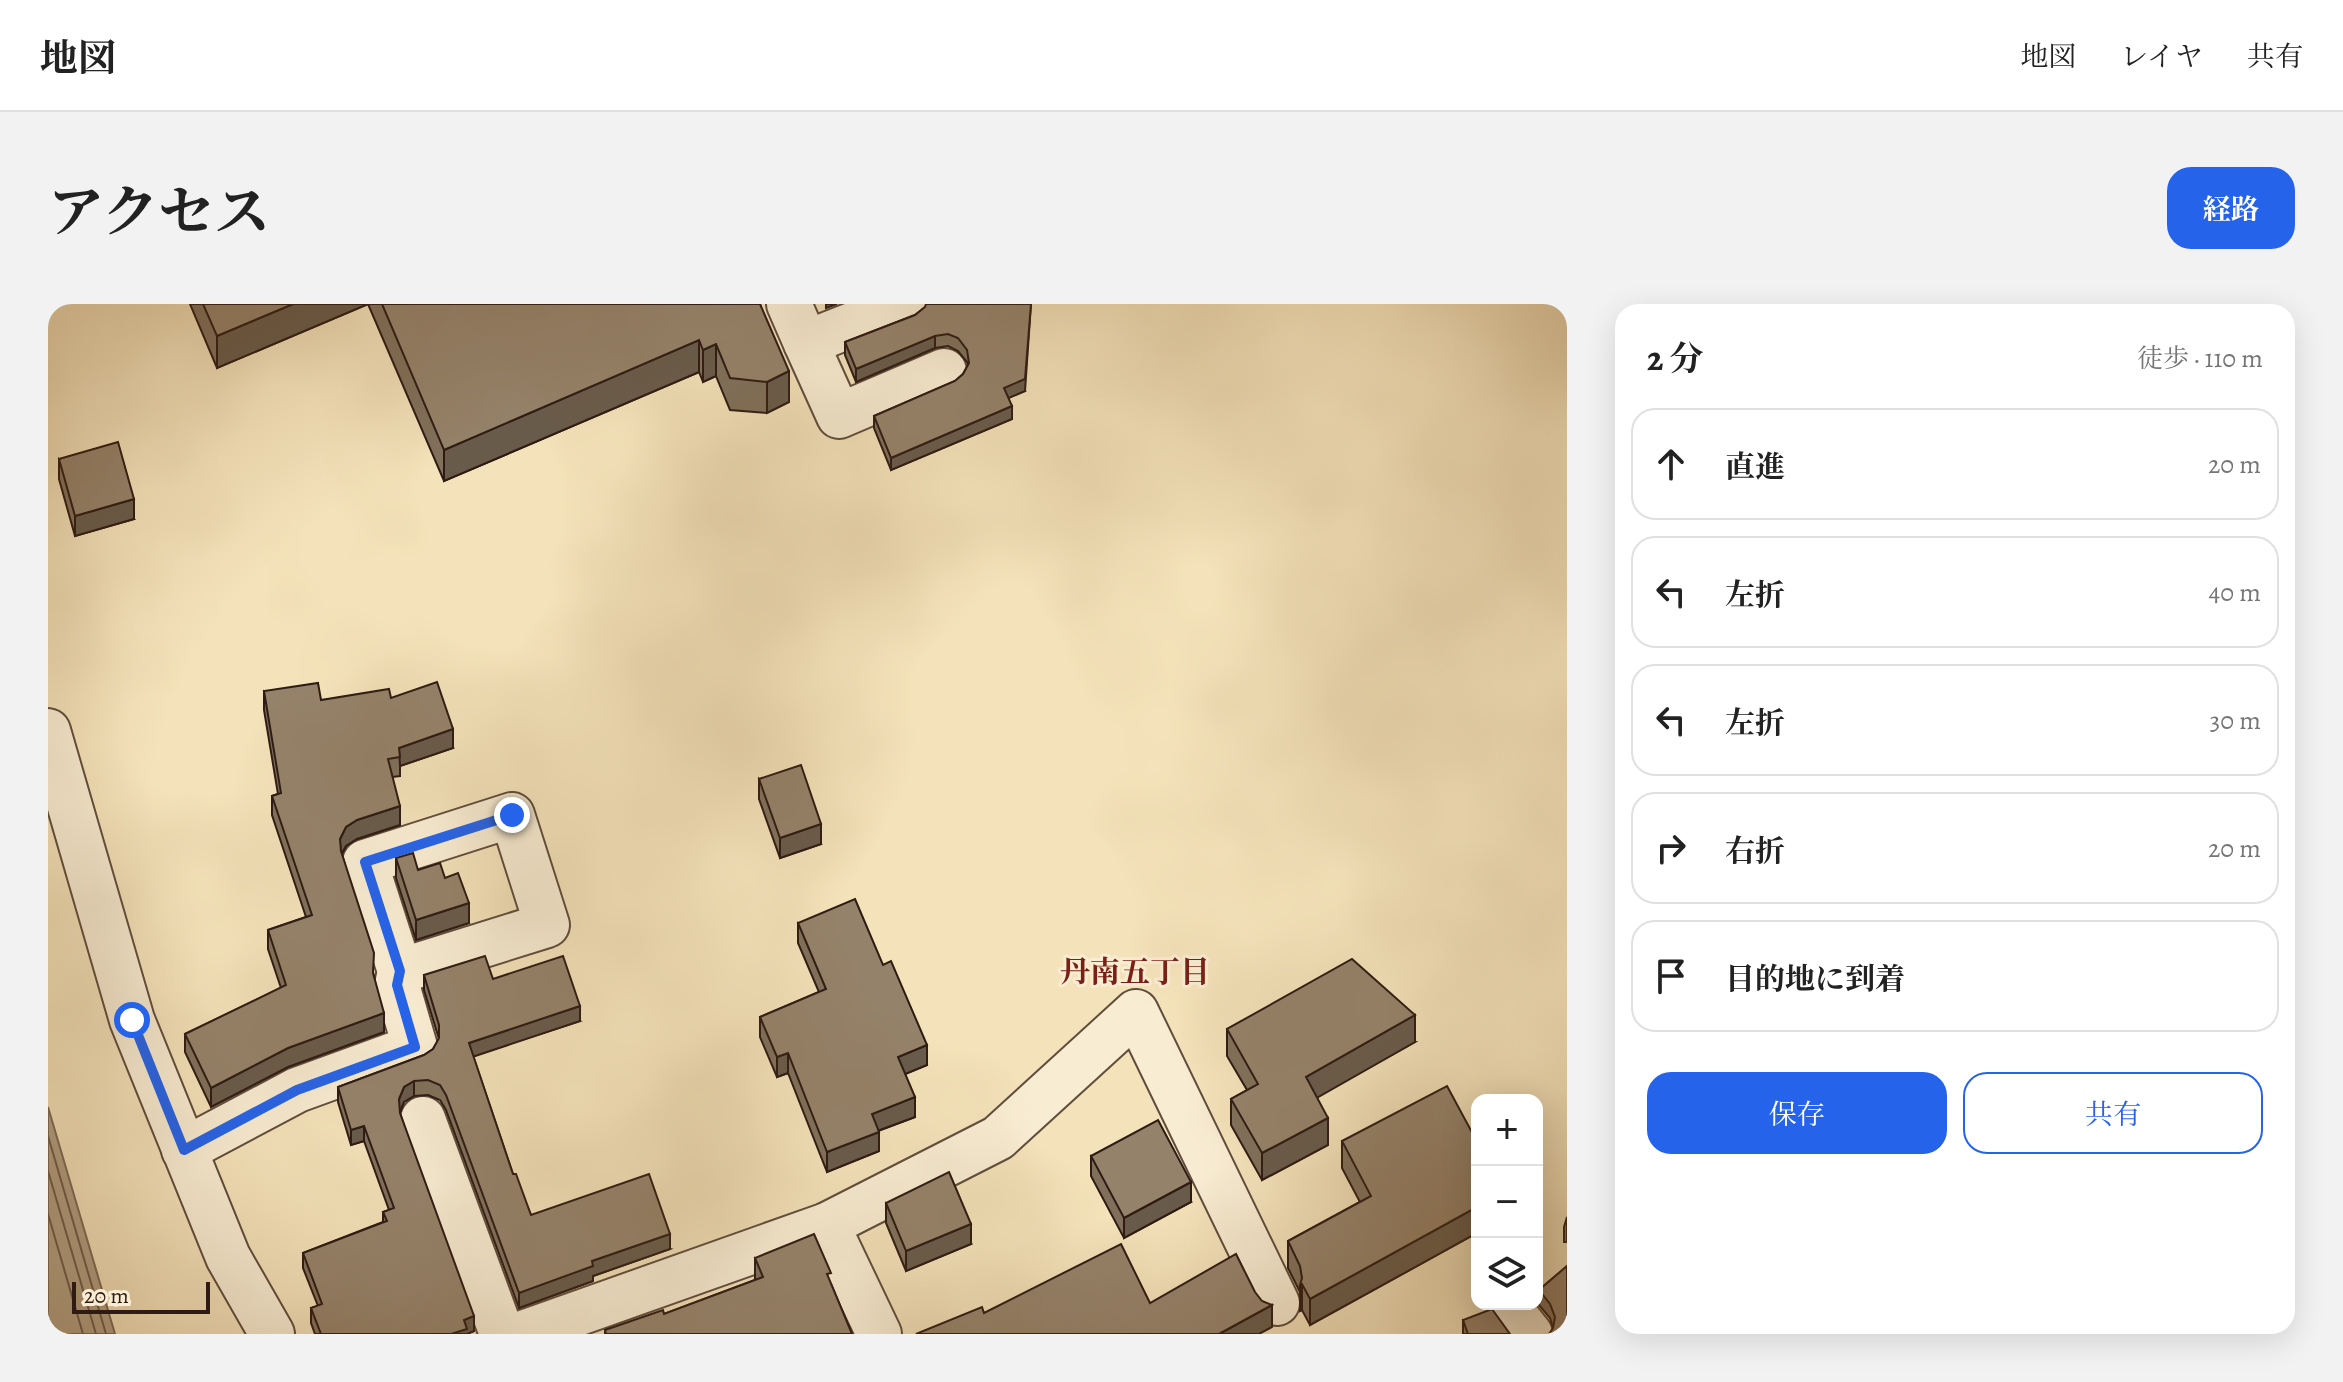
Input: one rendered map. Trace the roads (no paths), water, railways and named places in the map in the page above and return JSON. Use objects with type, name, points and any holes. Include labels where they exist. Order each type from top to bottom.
[{"type":"street","points":[[789,304],[839,416],[944,371]]},
{"type":"street","points":[[806,343],[905,304]]},
{"type":"street","points":[[48,731],[132,1020],[228,1257],[272,1334]]},
{"type":"street","points":[[184,1150],[297,1090],[415,1047],[397,985],[400,971]]},
{"type":"street","points":[[520,1334],[827,1225],[998,1138],[1136,1012],[1277,1303]]},
{"type":"street","points":[[423,1119],[502,1334]]},
{"type":"street","points":[[827,1225],[879,1334]]},
{"type":"water","points":[[48,1107],[115,1334],[48,1334]]},
{"type":"district","name":"丹南五丁目","points":[[1135,972]]}]
